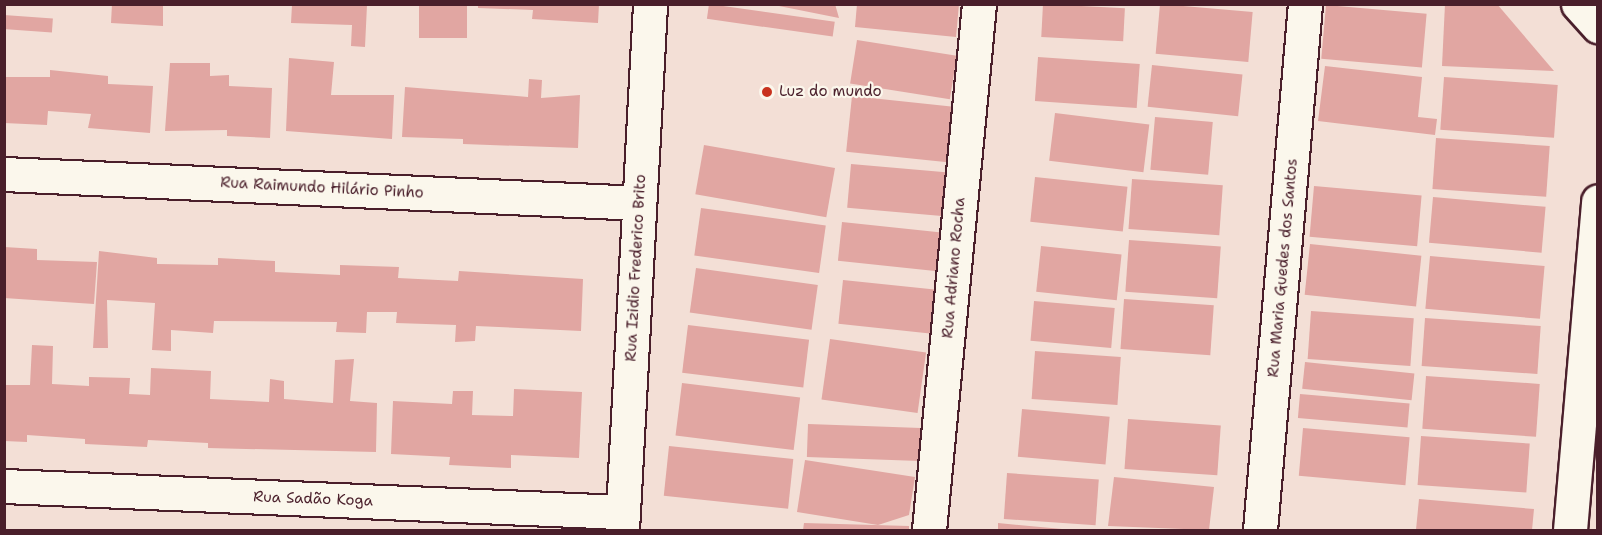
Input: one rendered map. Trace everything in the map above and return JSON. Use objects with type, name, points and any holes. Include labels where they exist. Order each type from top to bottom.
[{"type":"street","name":"Rua Izidio Frederico Brito","points":[[622,521],[650,4]]},
{"type":"street","name":"Rua Adriano Rocha","points":[[929,531],[979,4]]},
{"type":"street","name":"Rua Maria Guedes dos Santos","points":[[1260,531],[1305,4]]},
{"type":"street","points":[[1578,4],[1598,26]]},
{"type":"street","name":"Rua Raimundo Hilário Pinho","points":[[4,174],[639,203]]},
{"type":"street","points":[[1570,531],[1598,201]]},
{"type":"street","name":"Rua Sadão Koga","points":[[4,486],[622,521]]},
{"type":"building","points":[[112,4],[163,4],[163,26],[111,23]]},
{"type":"building","points":[[419,4],[467,4],[467,38],[419,38]]},
{"type":"building","points":[[478,4],[599,4],[598,23],[532,19],[533,10],[478,8]]},
{"type":"building","points":[[709,4],[835,22],[833,37],[707,19]]},
{"type":"building","points":[[779,4],[835,4],[839,18],[779,6]]},
{"type":"building","points":[[857,4],[959,4],[956,37],[855,27]]},
{"type":"building","points":[[1043,4],[1125,8],[1123,41],[1041,37]]},
{"type":"building","points":[[1160,4],[1253,12],[1248,62],[1156,54]]},
{"type":"building","points":[[1445,4],[1497,4],[1554,71],[1442,66]]},
{"type":"building","points":[[292,5],[367,5],[365,47],[351,46],[352,25],[291,23]]},
{"type":"building","points":[[1326,5],[1427,14],[1422,68],[1321,59]]},
{"type":"building","points":[[4,15],[53,18],[52,32],[4,29]]},
{"type":"building","points":[[857,40],[957,56],[950,99],[850,83]]},
{"type":"building","points":[[1038,57],[1140,64],[1137,108],[1035,101]]},
{"type":"building","points":[[289,58],[334,62],[331,95],[394,95],[392,139],[286,131]]},
{"type":"building","points":[[170,63],[210,63],[210,76],[229,75],[229,86],[272,88],[270,138],[227,136],[227,130],[165,131]]},
{"type":"building","points":[[1152,65],[1243,75],[1238,116],[1148,107]]},
{"type":"building","points":[[1325,66],[1422,77],[1418,117],[1437,119],[1435,135],[1318,121]]},
{"type":"building","points":[[50,70],[108,76],[108,84],[153,86],[150,133],[88,128],[91,114],[48,111],[47,125],[4,123],[4,77],[50,77]]},
{"type":"building","points":[[1444,77],[1558,85],[1554,138],[1440,130]]},
{"type":"building","points":[[529,79],[542,80],[541,98],[580,95],[578,148],[463,144],[463,139],[402,137],[405,87],[528,97]]},
{"type":"building","points":[[852,96],[953,107],[948,162],[846,152]]},
{"type":"building","points":[[1055,113],[1149,125],[1143,172],[1049,161]]},
{"type":"building","points":[[1155,117],[1213,122],[1208,175],[1150,170]]},
{"type":"building","points":[[1436,138],[1550,146],[1546,197],[1432,189]]},
{"type":"building","points":[[704,145],[835,168],[826,217],[695,194]]},
{"type":"building","points":[[851,164],[946,172],[942,216],[847,208]]},
{"type":"building","points":[[1035,177],[1127,187],[1123,231],[1030,222]]},
{"type":"building","points":[[1132,179],[1223,185],[1219,235],[1129,229]]},
{"type":"building","points":[[1314,186],[1422,195],[1417,246],[1310,237]]},
{"type":"building","points":[[1433,197],[1546,207],[1542,253],[1429,243]]},
{"type":"building","points":[[701,208],[826,226],[819,273],[694,256]]},
{"type":"building","points":[[842,222],[941,232],[937,271],[838,261]]},
{"type":"building","points":[[1129,240],[1221,246],[1217,298],[1125,292]]},
{"type":"building","points":[[1310,244],[1421,256],[1416,306],[1305,295]]},
{"type":"building","points":[[1041,246],[1122,254],[1117,300],[1036,292]]},
{"type":"building","points":[[4,247],[37,249],[37,260],[97,262],[94,304],[4,298]]},
{"type":"building","points":[[99,251],[157,258],[157,264],[218,265],[218,258],[275,261],[275,272],[340,275],[340,265],[399,267],[398,278],[458,281],[459,271],[583,279],[581,331],[476,326],[475,341],[455,342],[456,325],[396,323],[397,312],[367,312],[366,333],[336,332],[337,322],[214,321],[213,333],[171,330],[171,351],[152,350],[155,303],[107,300],[108,348],[93,348]]},
{"type":"building","points":[[1430,256],[1545,266],[1540,319],[1425,309]]},
{"type":"building","points":[[696,268],[818,285],[812,330],[690,313]]},
{"type":"building","points":[[843,280],[934,290],[930,333],[838,324]]},
{"type":"building","points":[[1124,299],[1214,305],[1210,355],[1121,349]]},
{"type":"building","points":[[1034,301],[1115,308],[1111,348],[1031,341]]},
{"type":"building","points":[[1311,311],[1414,318],[1410,366],[1308,359]]},
{"type":"building","points":[[1425,318],[1541,326],[1537,374],[1422,366]]},
{"type":"building","points":[[688,325],[809,340],[803,388],[682,373]]},
{"type":"building","points":[[830,339],[926,352],[918,413],[822,399]]},
{"type":"building","points":[[32,345],[53,346],[52,384],[89,386],[89,377],[130,378],[129,394],[150,395],[151,368],[211,371],[210,399],[269,402],[270,379],[284,381],[284,399],[333,403],[335,360],[354,359],[350,401],[377,403],[376,452],[208,448],[208,443],[148,440],[147,447],[85,444],[85,439],[27,435],[27,442],[4,441],[4,385],[30,385]]},
{"type":"building","points":[[1035,351],[1121,357],[1117,405],[1032,399]]},
{"type":"building","points":[[1305,362],[1414,373],[1412,400],[1302,389]]},
{"type":"building","points":[[1426,376],[1540,384],[1536,437],[1422,429]]},
{"type":"building","points":[[682,383],[800,398],[794,450],[676,436]]},
{"type":"building","points":[[514,389],[582,392],[579,458],[511,455],[511,468],[449,465],[450,457],[391,454],[393,401],[452,404],[453,391],[473,391],[472,415],[513,416]]},
{"type":"building","points":[[1300,394],[1410,404],[1407,427],[1298,418]]},
{"type":"building","points":[[1022,409],[1110,417],[1105,464],[1018,457]]},
{"type":"building","points":[[1128,419],[1221,425],[1217,475],[1125,469]]},
{"type":"building","points":[[808,424],[921,428],[920,461],[807,457]]},
{"type":"building","points":[[1303,428],[1410,437],[1405,485],[1299,476]]},
{"type":"building","points":[[1421,436],[1530,444],[1526,492],[1418,485]]},
{"type":"building","points":[[669,446],[793,459],[788,509],[664,496]]},
{"type":"building","points":[[805,460],[915,477],[909,515],[878,525],[797,512]]},
{"type":"building","points":[[1007,473],[1099,479],[1096,525],[1004,519]]},
{"type":"building","points":[[1114,477],[1214,487],[1209,530],[1108,526]]},
{"type":"building","points":[[1419,499],[1534,509],[1532,530],[1416,530]]},
{"type":"building","points":[[804,523],[909,526],[909,530],[803,530]]},
{"type":"building","points":[[998,523],[1062,529],[1062,530],[998,530]]},
{"type":"place","name":"Luz do mundo","points":[[767,92]]}]
